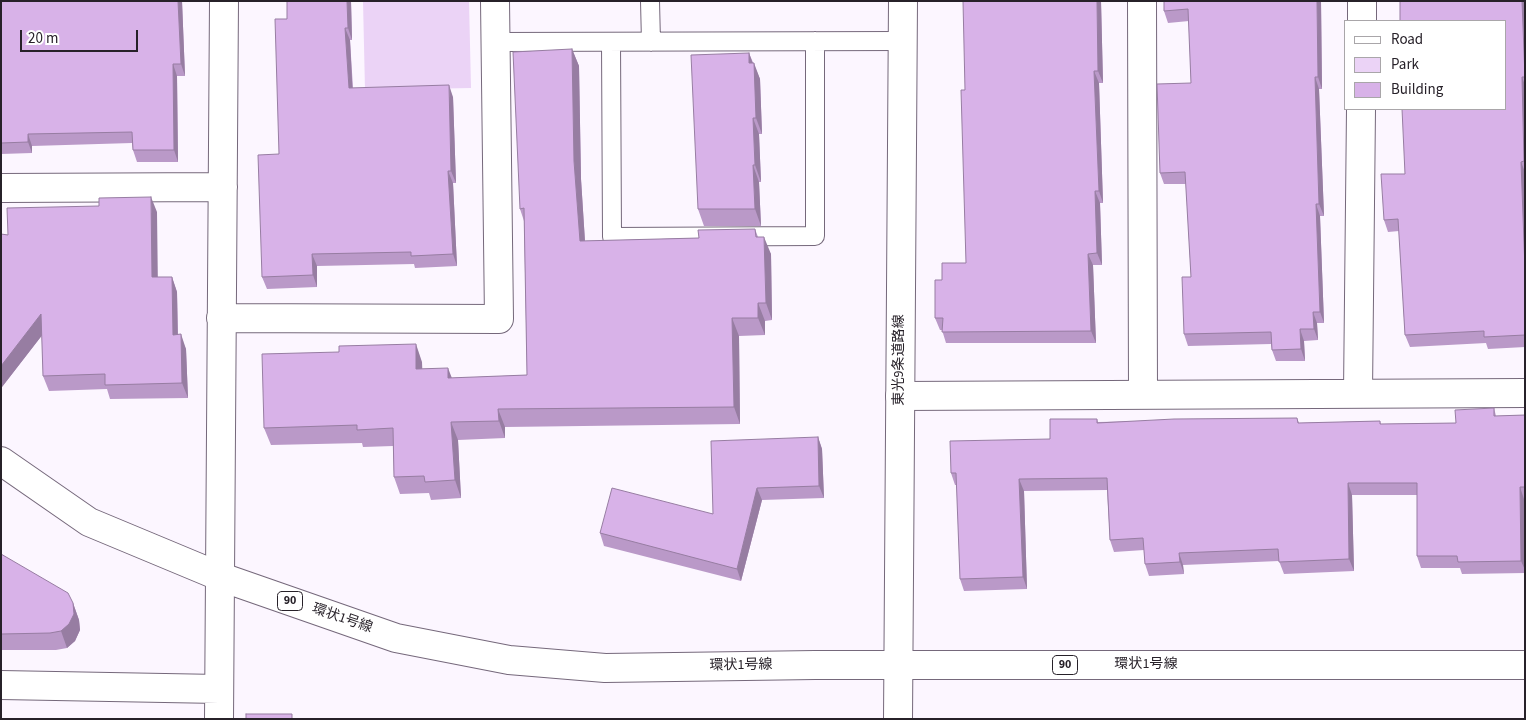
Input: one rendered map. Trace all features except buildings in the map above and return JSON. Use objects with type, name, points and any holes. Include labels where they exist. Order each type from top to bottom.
[{"type":"street","points":[[219,719],[224,1]]},
{"type":"street","points":[[221,318],[499,319],[495,1]]},
{"type":"street","name":"東光9条道路線","points":[[898,719],[903,1]]},
{"type":"street","points":[[1142,1],[1143,395]]},
{"type":"street","points":[[1362,1],[1362,20]]},
{"type":"street","points":[[1358,392],[1361,110]]},
{"type":"street","points":[[1,188],[222,187]]},
{"type":"street","points":[[900,396],[1358,392],[1525,393]]},
{"type":"street","name":"環状1号線","points":[[1,461],[89,522],[221,577],[396,638],[509,660],[605,668],[898,665],[1525,666]]},
{"type":"street","points":[[1,685],[219,689]]},
{"type":"lane","points":[[650,1],[651,42]]},
{"type":"lane","points":[[611,42],[612,237],[622,237],[814,236],[815,41]]},
{"type":"lane","points":[[496,42],[902,41]]},
{"type":"green space","points":[[363,1],[469,1],[471,88],[365,90]]}]
